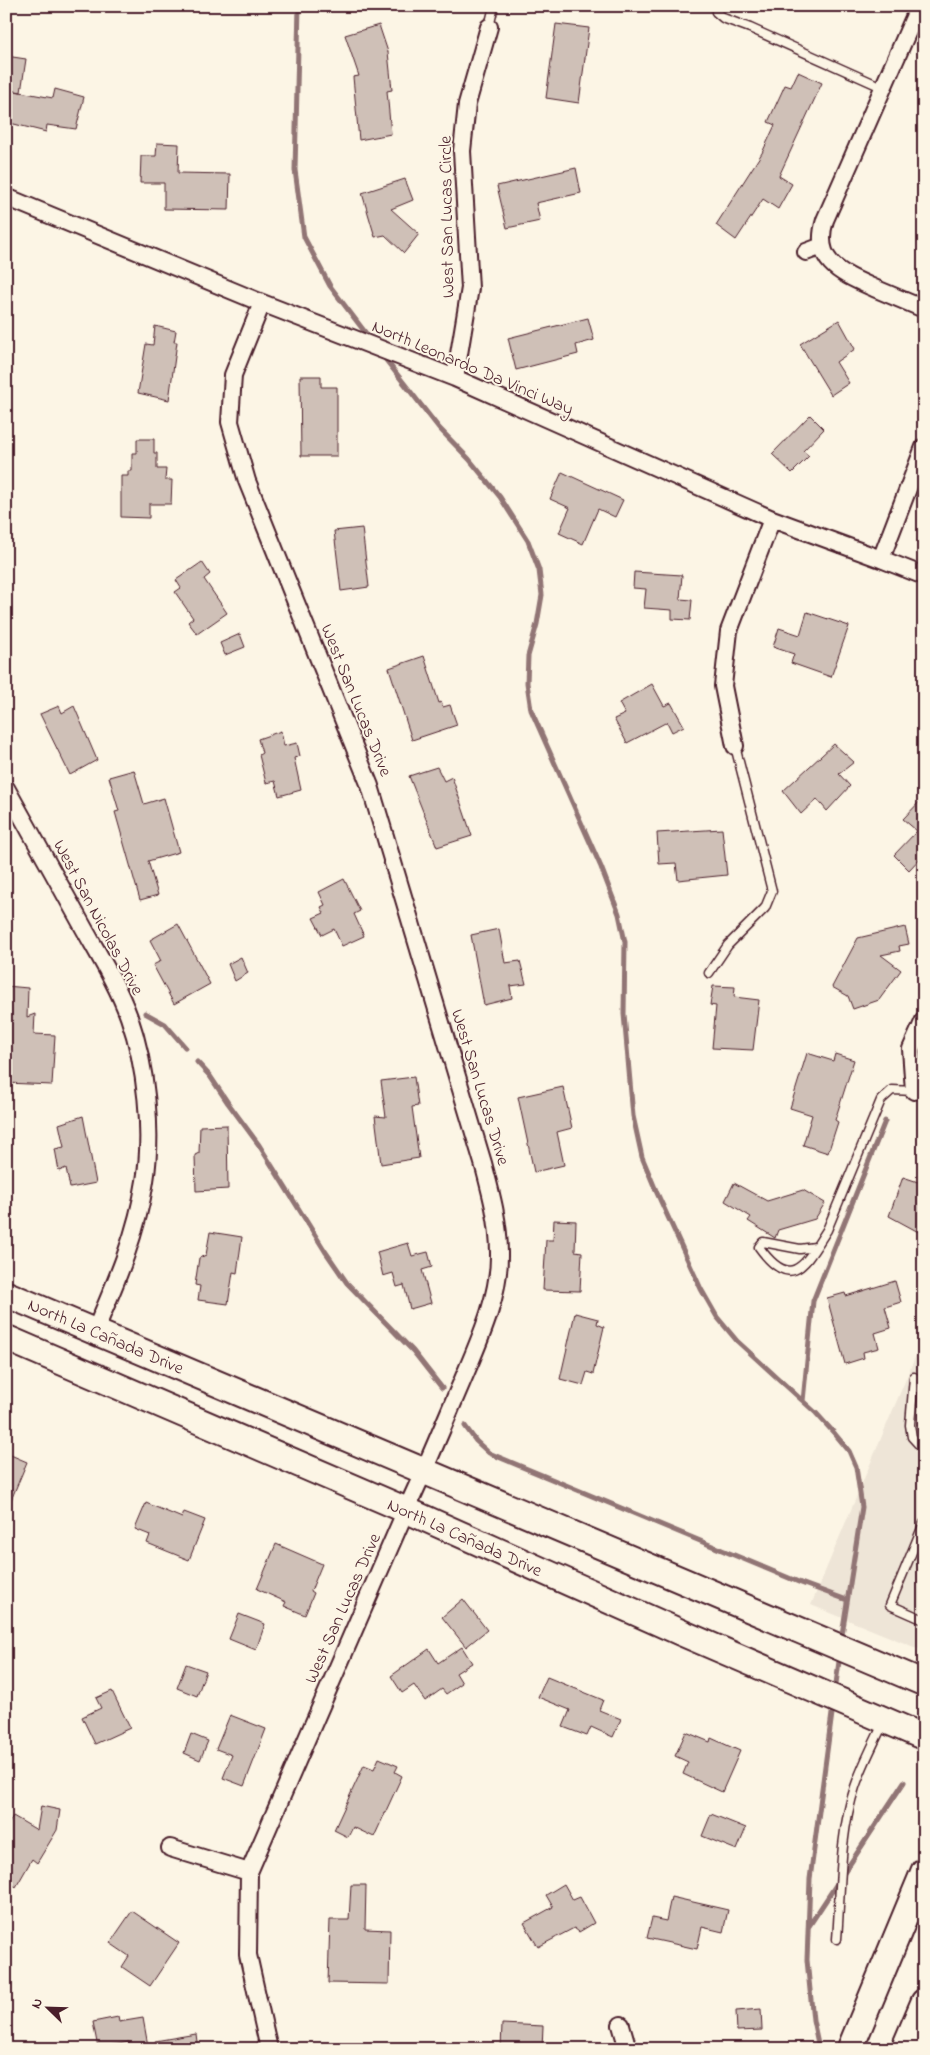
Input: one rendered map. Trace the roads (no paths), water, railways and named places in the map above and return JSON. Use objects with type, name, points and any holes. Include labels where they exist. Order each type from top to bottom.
[{"type":"main road","name":"North La Cañada Drive","points":[[6,1294],[924,1683]]},
{"type":"main road","name":"North La Cañada Drive","points":[[6,1338],[406,1510],[682,1633],[924,1737]]},
{"type":"main road","points":[[850,2049],[924,1871]]},
{"type":"main road","points":[[904,2049],[924,2002]]},
{"type":"street","points":[[919,6],[814,249],[828,259],[839,271],[924,309]]},
{"type":"street","name":"West San Lucas Circle","points":[[455,378],[470,288],[462,152],[467,104],[489,27]]},
{"type":"street","name":"North Leonardo Da Vinci Way","points":[[6,197],[262,303],[455,378],[772,519],[924,576]]},
{"type":"street","name":"West San Lucas Drive","points":[[262,303],[233,375],[230,422],[248,481],[370,786],[483,1163],[497,1214],[500,1254],[495,1289],[484,1328],[424,1472],[249,1872],[248,1955],[269,2049]]},
{"type":"street","points":[[882,559],[924,447]]},
{"type":"street","points":[[735,746],[723,686],[728,631],[772,519]]},
{"type":"street","name":"West San Nicolas Drive","points":[[6,788],[113,981],[129,1017],[140,1056],[146,1094],[146,1180],[136,1226],[124,1262],[95,1331]]},
{"type":"street","points":[[914,1091],[911,1049],[924,1020]]},
{"type":"street","points":[[170,1848],[249,1872]]},
{"type":"street","points":[[621,2025],[628,2049]]},
{"type":"lane","points":[[489,27],[494,6]]},
{"type":"lane","points":[[718,6],[716,12],[723,18],[750,28],[884,88]]},
{"type":"lane","points":[[708,973],[728,945],[765,908],[772,891],[735,746]]},
{"type":"lane","points":[[815,1247],[800,1249],[763,1242],[759,1247],[776,1266],[789,1271],[797,1270],[806,1262],[827,1230],[881,1100],[892,1090],[914,1091]]},
{"type":"lane","points":[[914,1377],[910,1425],[912,1437],[924,1450]]},
{"type":"lane","points":[[924,1522],[890,1605],[924,1620]]},
{"type":"lane","points":[[837,1939],[844,1845],[850,1805],[855,1786],[884,1720]]},
{"type":"waterway","points":[[299,6],[295,170],[304,237],[330,286],[371,340]]},
{"type":"waterway","points":[[382,355],[439,428],[469,459],[500,497],[528,541],[539,570],[542,595],[537,624],[528,656],[527,683],[531,710],[601,867],[619,914],[625,942],[624,1014],[633,1116],[642,1157],[701,1289],[717,1317],[737,1341],[816,1413],[849,1451],[856,1467],[862,1507],[841,1641]]},
{"type":"waterway","points":[[145,1013],[165,1024],[185,1047]]},
{"type":"waterway","points":[[197,1062],[210,1076],[259,1145],[347,1283],[413,1351],[442,1388]]},
{"type":"waterway","points":[[803,1401],[813,1301],[885,1121]]},
{"type":"waterway","points":[[465,1426],[476,1441],[489,1453],[801,1583],[847,1600]]},
{"type":"waterway","points":[[835,1691],[840,1654]]},
{"type":"waterway","points":[[819,2048],[813,2020],[807,1960],[810,1879],[833,1706]]},
{"type":"waterway","points":[[809,1926],[904,1782]]}]
